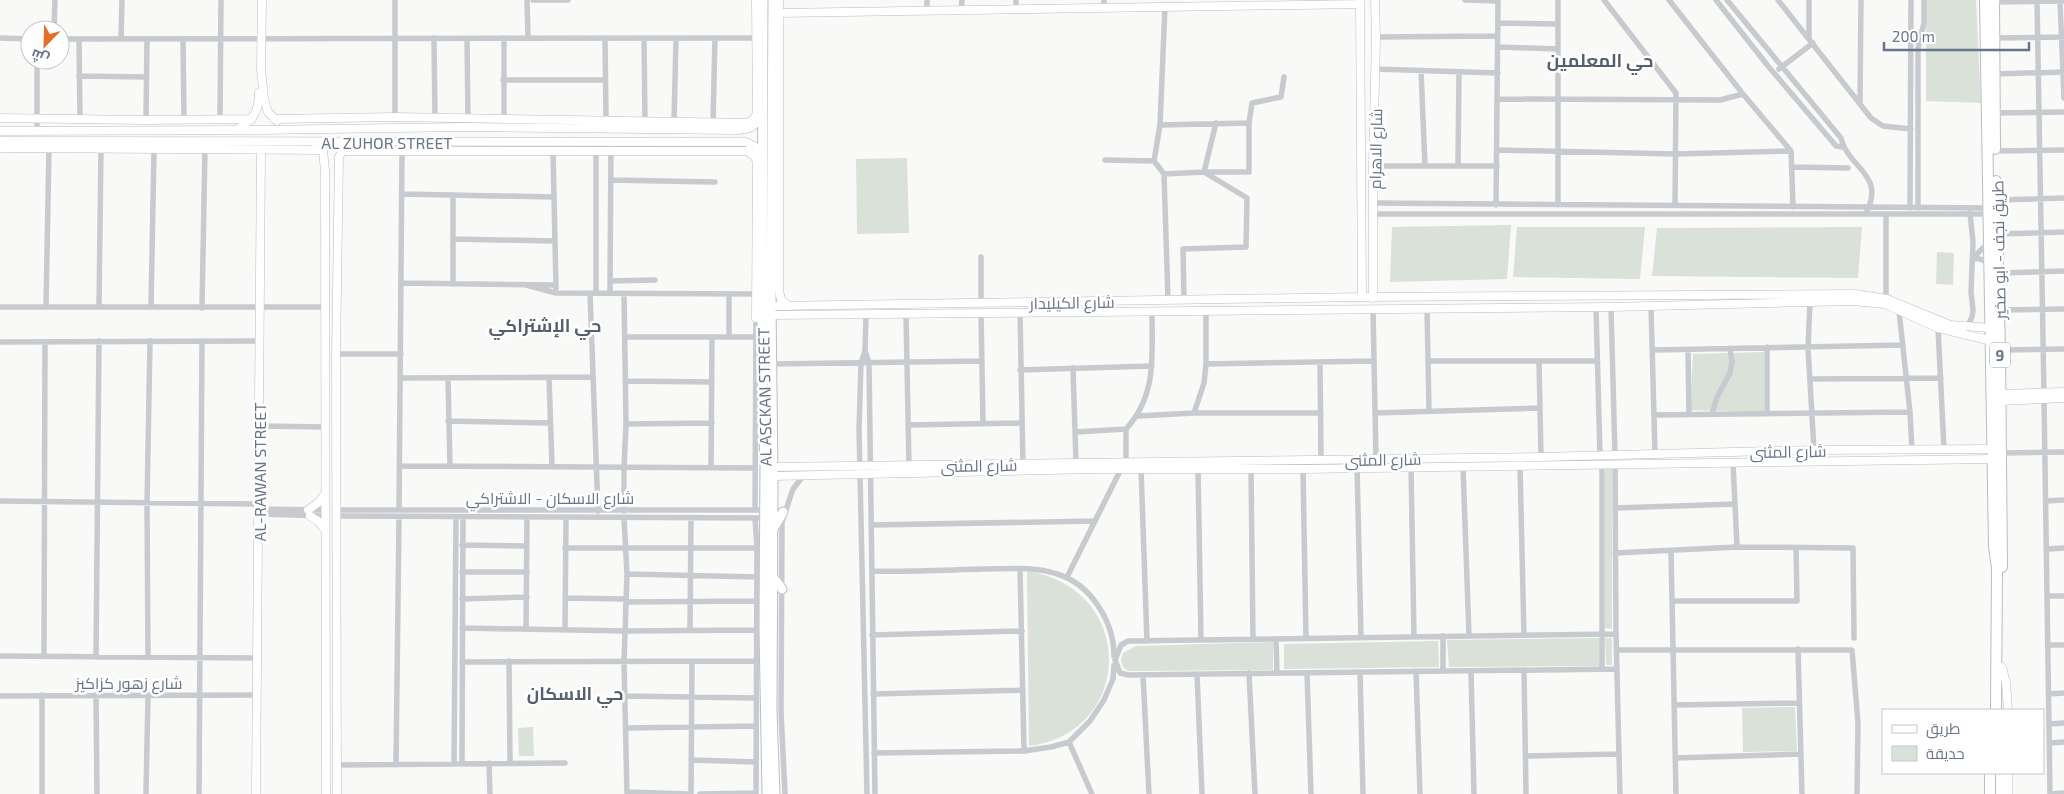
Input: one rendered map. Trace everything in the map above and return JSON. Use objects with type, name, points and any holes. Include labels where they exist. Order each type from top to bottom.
[{"type":"highway","name":"طريق نجف - ابو صخير","points":[[1991,1],[1994,38],[1995,151],[1992,208],[1994,237],[1990,264],[2002,709]]},
{"type":"highway","name":"طريق نجف - ابو صخير","points":[[1991,1],[1992,208],[1999,273],[2001,398],[1996,454],[1994,547],[1997,587],[1996,709]]},
{"type":"highway","points":[[1991,709],[1990,600],[1994,547]]},
{"type":"highway","points":[[1990,774],[1990,794]]},
{"type":"highway","points":[[1996,774],[1996,794]]},
{"type":"highway","points":[[2001,774],[2001,794]]},
{"type":"main road","points":[[262,0],[264,103],[274,119],[284,125],[298,129]]},
{"type":"main road","points":[[274,119],[396,117],[504,119],[544,124],[606,120],[626,125],[645,121],[747,123],[752,121],[757,113],[759,86],[756,38],[759,19],[756,0]]},
{"type":"main road","name":"AL ASCKAN STREET","points":[[763,0],[759,19],[759,86],[762,113],[763,162],[760,197],[765,314],[771,364],[772,576],[777,712],[769,757]]},
{"type":"main road","name":"AL ASCKAN STREET","points":[[767,794],[769,757],[760,630],[762,516],[759,370],[775,235],[776,63],[773,0]]},
{"type":"main road","points":[[776,63],[779,0]]},
{"type":"main road","name":"شارع الاهرام","points":[[1373,298],[1375,0]]},
{"type":"main road","points":[[779,13],[1016,10],[1104,4],[1165,7],[1194,3],[1360,2]]},
{"type":"main road","name":"شارع الاهرام","points":[[1360,2],[1362,297]]},
{"type":"main road","points":[[232,130],[244,126],[252,119],[258,106],[259,82],[262,69]]},
{"type":"main road","name":"AL ZUHOR STREET","points":[[0,131],[414,128],[544,124],[746,130],[756,124],[762,113]]},
{"type":"main road","points":[[1361,116],[1368,119],[1375,115]]},
{"type":"main road","points":[[0,118],[252,119]]},
{"type":"main road","points":[[379,118],[379,128]]},
{"type":"main road","points":[[414,118],[414,128]]},
{"type":"main road","points":[[166,120],[167,131]]},
{"type":"main road","points":[[1361,129],[1368,124],[1375,129]]},
{"type":"main road","points":[[453,127],[457,129],[459,135],[454,142]]},
{"type":"main road","points":[[479,127],[474,133],[474,138],[479,142]]},
{"type":"main road","points":[[680,142],[695,139],[697,136],[696,130]]},
{"type":"main road","points":[[77,131],[80,136],[79,141]]},
{"type":"main road","points":[[94,131],[92,136],[95,141]]},
{"type":"main road","name":"AL ZUHOR STREET","points":[[0,143],[95,141],[226,146],[347,142],[479,142],[611,146],[680,142],[750,143],[756,147],[763,162]]},
{"type":"main road","points":[[326,794],[336,513],[339,157],[347,142]]},
{"type":"main road","points":[[0,143],[48,148],[205,149],[226,146],[261,150],[323,150]]},
{"type":"main road","points":[[314,143],[323,150]]},
{"type":"main road","points":[[341,151],[596,150],[611,146],[746,151],[754,156],[757,161],[760,197],[756,294],[765,314]]},
{"type":"main road","name":"AL-RAWAN STREET","points":[[256,794],[261,150]]},
{"type":"main road","points":[[323,150],[325,513],[331,680],[338,765],[337,794]]},
{"type":"main road","points":[[324,192],[339,191]]},
{"type":"main road","points":[[775,235],[779,293],[783,302],[789,306],[789,315]]},
{"type":"main road","points":[[1361,250],[1374,251]]},
{"type":"main road","points":[[1886,301],[1694,303],[1696,299],[1715,299],[1723,296],[1856,294],[1886,301],[1938,328],[1992,341]]},
{"type":"main road","points":[[1672,296],[1677,300],[1674,306]]},
{"type":"main road","name":"شارع الكيليدار","points":[[765,314],[789,306],[1085,303],[1150,300],[1362,297],[1723,296]]},
{"type":"main road","points":[[1116,312],[1111,310],[1114,304],[1144,304],[1150,300]]},
{"type":"main road","points":[[1085,303],[1091,307],[1086,312]]},
{"type":"main road","name":"شارع الكيليدار","points":[[765,314],[981,314],[1611,308],[1697,304]]},
{"type":"main road","points":[[1898,308],[1950,325],[1991,328]]},
{"type":"main road","points":[[2044,396],[2064,392]]},
{"type":"main road","points":[[2001,398],[2044,396],[2064,398]]},
{"type":"main road","name":"شارع المثنى","points":[[1104,466],[1126,461],[1541,457],[1814,450],[1944,449],[1996,454]]},
{"type":"main road","points":[[1730,452],[1725,458],[1731,463]]},
{"type":"main road","points":[[1710,453],[1715,457],[1712,463]]},
{"type":"main road","name":"شارع المثنى","points":[[773,472],[1093,466],[1121,469],[1303,469],[1731,463],[1996,454]]},
{"type":"main road","points":[[1271,459],[1275,464],[1271,469]]},
{"type":"main road","points":[[1283,459],[1281,464],[1285,468]]},
{"type":"main road","name":"شارع المثنى","points":[[870,471],[908,466],[1076,462],[1093,466]]},
{"type":"main road","points":[[325,463],[336,463]]},
{"type":"main road","name":"شارع المثنى","points":[[773,472],[802,476],[860,471]]},
{"type":"main road","points":[[325,490],[319,502],[309,513],[318,521],[326,533]]},
{"type":"main road","points":[[773,529],[783,512]]},
{"type":"main road","points":[[772,576],[782,589]]},
{"type":"main road","points":[[756,618],[760,630]]},
{"type":"main road","points":[[2002,667],[2006,683],[2008,709]]},
{"type":"main road","points":[[2008,774],[2008,794]]},
{"type":"main road","name":"AL ASCKAN STREET","points":[[769,776],[775,794]]},
{"type":"street","points":[[54,20],[55,0]]},
{"type":"street","points":[[122,0],[122,39]]},
{"type":"street","points":[[220,119],[221,0]]},
{"type":"street","points":[[395,0],[396,117]]},
{"type":"street","points":[[527,0],[528,38]]},
{"type":"street","points":[[533,0],[568,0]]},
{"type":"street","points":[[927,0],[927,12]]},
{"type":"street","points":[[961,11],[962,0]]},
{"type":"street","points":[[1016,0],[1016,10]]},
{"type":"street","points":[[1464,0],[1498,0],[1496,205]]},
{"type":"street","points":[[1558,0],[1558,205]]},
{"type":"street","points":[[1604,0],[1676,93],[1675,205]]},
{"type":"street","points":[[1669,0],[1743,94],[1791,151],[1793,207]]},
{"type":"street","points":[[1716,0],[1774,73],[1836,146],[1843,147]]},
{"type":"street","points":[[1727,0],[1781,68],[1841,138],[1843,147],[1863,170],[1873,187],[1873,197],[1867,215]]},
{"type":"street","points":[[1778,0],[1871,118],[1883,126],[1911,129]]},
{"type":"street","points":[[1808,0],[1811,40]]},
{"type":"street","points":[[1860,102],[1861,0]]},
{"type":"street","points":[[1910,208],[1911,0]]},
{"type":"street","points":[[1918,208],[1918,48],[1924,23],[1924,0]]},
{"type":"street","points":[[1991,1],[2062,1],[2064,98]]},
{"type":"street","points":[[2037,1],[2051,794],[2064,793]]},
{"type":"street","points":[[1165,7],[1160,125],[1154,161],[1164,174],[1168,300]]},
{"type":"street","points":[[1498,23],[1558,24]]},
{"type":"street","points":[[1376,36],[1497,36]]},
{"type":"street","points":[[1994,38],[2063,37]]},
{"type":"street","points":[[0,38],[20,39]]},
{"type":"street","points":[[434,38],[435,118]]},
{"type":"street","points":[[504,38],[504,119]]},
{"type":"street","points":[[605,38],[606,120]]},
{"type":"street","points":[[644,38],[645,121]]},
{"type":"street","points":[[713,123],[715,38]]},
{"type":"street","points":[[70,39],[756,38]]},
{"type":"street","points":[[79,39],[80,119]]},
{"type":"street","points":[[146,39],[146,120]]},
{"type":"street","points":[[467,39],[468,118]]},
{"type":"street","points":[[674,122],[676,39]]},
{"type":"street","points":[[183,40],[184,120]]},
{"type":"street","points":[[1774,73],[1811,40]]},
{"type":"street","points":[[1498,47],[1558,48]]},
{"type":"street","points":[[1911,48],[1918,48]]},
{"type":"street","points":[[1375,69],[1498,73]]},
{"type":"street","points":[[37,70],[37,131]]},
{"type":"street","points":[[1421,71],[1425,166]]},
{"type":"street","points":[[1458,166],[1459,72]]},
{"type":"street","points":[[1994,74],[2063,72]]},
{"type":"street","points":[[80,76],[146,77]]},
{"type":"street","points":[[1164,174],[1250,172],[1249,124],[1252,103],[1281,97],[1284,77]]},
{"type":"street","points":[[503,80],[605,80]]},
{"type":"street","points":[[1498,99],[1675,98],[1720,100],[1743,94]]},
{"type":"street","points":[[1995,113],[2064,112]]},
{"type":"street","points":[[1204,172],[1216,123]]},
{"type":"street","points":[[1160,125],[1249,124]]},
{"type":"street","points":[[610,293],[611,146]]},
{"type":"street","points":[[46,307],[48,148]]},
{"type":"street","points":[[99,307],[101,149]]},
{"type":"street","points":[[151,307],[154,149]]},
{"type":"street","points":[[202,308],[205,149]]},
{"type":"street","points":[[396,764],[402,150]]},
{"type":"street","points":[[553,150],[556,293]]},
{"type":"street","points":[[596,150],[592,377],[598,511]]},
{"type":"street","points":[[1497,150],[1675,154],[1791,151]]},
{"type":"street","points":[[1995,151],[2064,150]]},
{"type":"street","points":[[1106,160],[1154,161]]},
{"type":"street","points":[[1374,166],[1497,166]]},
{"type":"street","points":[[1792,167],[1848,168]]},
{"type":"street","points":[[1184,300],[1183,249],[1246,247],[1247,198],[1204,172]]},
{"type":"street","points":[[611,180],[715,182]]},
{"type":"street","points":[[402,194],[553,197]]},
{"type":"street","points":[[453,195],[453,284]]},
{"type":"street","points":[[1374,214],[1886,215],[1970,211],[2041,199],[2064,198]]},
{"type":"street","points":[[1374,204],[1675,205],[1918,208],[1970,211]]},
{"type":"street","points":[[1603,214],[1607,208],[1604,205]]},
{"type":"street","points":[[1624,205],[1621,210],[1625,215]]},
{"type":"street","points":[[1967,327],[1973,310],[1971,292],[1973,226],[1970,211]]},
{"type":"street","points":[[1886,215],[1886,301]]},
{"type":"street","points":[[1973,258],[1994,237],[2064,232]]},
{"type":"street","points":[[453,239],[554,241]]},
{"type":"street","points":[[981,256],[981,304]]},
{"type":"street","points":[[1973,258],[1990,264]]},
{"type":"street","points":[[1999,273],[2064,271]]},
{"type":"street","points":[[610,280],[655,280]]},
{"type":"street","points":[[401,283],[555,285]]},
{"type":"street","points":[[526,285],[556,293],[756,294]]},
{"type":"street","points":[[624,294],[626,381],[624,514],[627,574],[624,662],[627,793],[689,794],[692,662]]},
{"type":"street","points":[[729,294],[729,337]]},
{"type":"street","points":[[1810,302],[1808,348],[1814,450]]},
{"type":"street","points":[[1651,306],[1655,454]]},
{"type":"street","points":[[0,307],[324,307]]},
{"type":"street","points":[[1596,308],[1600,456]]},
{"type":"street","points":[[1611,308],[1615,455]]},
{"type":"street","points":[[1898,308],[1910,412],[1912,450]]},
{"type":"street","points":[[1428,309],[1429,411]]},
{"type":"street","points":[[1999,310],[2064,309]]},
{"type":"street","points":[[1373,310],[1376,459]]},
{"type":"street","points":[[1126,461],[1126,429],[1138,416],[1148,389],[1152,366],[1152,312]]},
{"type":"street","points":[[1194,413],[1204,383],[1206,312]]},
{"type":"street","points":[[1020,313],[1023,464]]},
{"type":"street","points":[[754,510],[759,370],[756,337],[765,314]]},
{"type":"street","points":[[866,314],[865,351],[861,363],[860,471],[867,794]]},
{"type":"street","points":[[906,314],[908,466]]},
{"type":"street","points":[[981,314],[982,424]]},
{"type":"street","points":[[1938,328],[1944,449]]},
{"type":"street","points":[[624,337],[756,337]]},
{"type":"street","points":[[711,467],[712,337]]},
{"type":"street","points":[[96,657],[99,341]]},
{"type":"street","points":[[148,657],[147,503],[150,341]]},
{"type":"street","points":[[199,794],[202,341]]},
{"type":"street","points":[[0,342],[260,341]]},
{"type":"street","points":[[44,656],[46,502],[45,342]]},
{"type":"street","points":[[1653,350],[1903,345]]},
{"type":"street","points":[[1767,347],[1767,414]]},
{"type":"street","points":[[1712,414],[1717,396],[1730,373],[1732,362],[1730,348]]},
{"type":"street","points":[[2000,350],[2064,349]]},
{"type":"street","points":[[1688,350],[1689,415]]},
{"type":"street","points":[[865,351],[870,363],[875,794]]},
{"type":"street","points":[[336,354],[401,354]]},
{"type":"street","points":[[771,364],[982,361]]},
{"type":"street","points":[[1206,364],[1374,361]]},
{"type":"street","points":[[1428,361],[1597,361]]},
{"type":"street","points":[[1540,361],[1541,457]]},
{"type":"street","points":[[1320,362],[1321,460]]},
{"type":"street","points":[[1020,370],[1152,366]]},
{"type":"street","points":[[1074,368],[1076,462]]},
{"type":"street","points":[[401,378],[592,377]]},
{"type":"street","points":[[448,378],[450,466]]},
{"type":"street","points":[[549,378],[552,466]]},
{"type":"street","points":[[1810,379],[1940,378]]},
{"type":"street","points":[[626,381],[712,382]]},
{"type":"street","points":[[1376,413],[1540,408]]},
{"type":"street","points":[[1654,415],[1910,412]]},
{"type":"street","points":[[1138,416],[1194,413],[1320,413]]},
{"type":"street","points":[[448,421],[550,423]]},
{"type":"street","points":[[860,422],[870,422]]},
{"type":"street","points":[[626,424],[712,423]]},
{"type":"street","points":[[908,425],[1021,423]]},
{"type":"street","points":[[259,426],[325,427]]},
{"type":"street","points":[[1075,432],[1126,429]]},
{"type":"street","points":[[1996,454],[2064,452]]},
{"type":"street","points":[[1731,463],[1737,548]]},
{"type":"street","points":[[1602,464],[1602,669]]},
{"type":"street","points":[[1615,464],[1616,634],[1620,794]]},
{"type":"street","points":[[400,466],[755,468]]},
{"type":"street","points":[[1411,466],[1414,637]]},
{"type":"street","points":[[1462,466],[1469,636]]},
{"type":"street","points":[[1520,466],[1524,635]]},
{"type":"street","points":[[1357,467],[1361,637]]},
{"type":"street","points":[[1198,468],[1201,640]]},
{"type":"street","points":[[1067,577],[1121,469]]},
{"type":"street","points":[[1141,469],[1147,641]]},
{"type":"street","points":[[1250,469],[1253,639]]},
{"type":"street","points":[[1303,469],[1306,638]]},
{"type":"street","points":[[785,794],[777,712],[782,589],[782,522],[783,512],[794,486],[802,476]]},
{"type":"street","points":[[2046,501],[2064,500]]},
{"type":"street","points":[[0,501],[202,503],[325,513]]},
{"type":"street","points":[[1615,508],[1735,504]]},
{"type":"street","points":[[432,510],[432,517]]},
{"type":"street","name":"شارع الاسكان - الاشتراكي","points":[[399,514],[432,510],[624,514],[754,510],[762,516]]},
{"type":"street","name":"شارع الاسكان - الاشتراكي","points":[[336,513],[399,514],[432,517],[566,517],[598,511],[691,518],[762,516]]},
{"type":"street","points":[[756,618],[758,548],[762,516]]},
{"type":"street","points":[[454,764],[460,517]]},
{"type":"street","points":[[460,517],[462,545],[462,763]]},
{"type":"street","points":[[526,629],[527,517]]},
{"type":"street","points":[[565,630],[566,517]]},
{"type":"street","points":[[690,631],[691,518]]},
{"type":"street","points":[[871,525],[1095,521]]},
{"type":"street","points":[[462,545],[527,546]]},
{"type":"street","points":[[565,548],[758,548]]},
{"type":"street","points":[[1615,553],[1737,548],[1853,548],[1854,638]]},
{"type":"street","points":[[1672,601],[1797,601],[1796,548]]},
{"type":"street","points":[[2047,549],[2064,548]]},
{"type":"street","points":[[1671,551],[1676,794]]},
{"type":"street","points":[[872,571],[1020,569],[1046,571],[1067,577],[1092,598],[1106,618],[1112,633],[1115,660],[1113,679],[1104,700],[1090,721],[1069,742],[1024,751],[874,753]]},
{"type":"street","points":[[1020,569],[1024,751]]},
{"type":"street","points":[[462,572],[527,572]]},
{"type":"street","points":[[627,574],[757,576]]},
{"type":"street","points":[[2047,596],[2064,596]]},
{"type":"street","points":[[462,599],[527,597]]},
{"type":"street","points":[[565,598],[756,601]]},
{"type":"street","points":[[462,628],[625,631],[760,630],[756,661],[756,794],[700,794]]},
{"type":"street","points":[[872,635],[1022,630]]},
{"type":"street","points":[[1616,634],[1124,642],[1119,648],[1115,660],[1120,673],[1143,675],[1617,669]]},
{"type":"street","points":[[1443,636],[1443,671]]},
{"type":"street","points":[[1276,639],[1277,673]]},
{"type":"street","points":[[2048,646],[2064,645]]},
{"type":"street","points":[[1798,649],[1802,794]]},
{"type":"street","points":[[1617,650],[1852,650],[1858,723],[1857,794]]},
{"type":"street","points":[[0,656],[258,658]]},
{"type":"street","points":[[509,661],[510,763]]},
{"type":"street","points":[[462,662],[756,661]]},
{"type":"street","points":[[1524,670],[1526,794]]},
{"type":"street","points":[[1416,671],[1420,794]]},
{"type":"street","points":[[1471,671],[1474,794]]},
{"type":"street","points":[[1360,672],[1363,794]]},
{"type":"street","points":[[1249,673],[1255,794]]},
{"type":"street","points":[[1308,673],[1311,794]]},
{"type":"street","points":[[1197,674],[1202,794]]},
{"type":"street","points":[[1143,675],[1149,794]]},
{"type":"street","points":[[874,694],[1023,690]]},
{"type":"street","points":[[2049,694],[2064,693]]},
{"type":"street","points":[[96,695],[97,794]]},
{"type":"street","points":[[146,794],[148,695]]},
{"type":"street","name":"شارع زهور كزاكيز","points":[[0,696],[257,695]]},
{"type":"street","points":[[42,696],[42,794]]},
{"type":"street","points":[[625,696],[756,698]]},
{"type":"street","points":[[1674,705],[1799,703]]},
{"type":"street","points":[[866,714],[874,714]]},
{"type":"street","points":[[2050,724],[2064,723]]},
{"type":"street","points":[[627,728],[756,726]]},
{"type":"street","points":[[1069,742],[1092,794]]},
{"type":"street","points":[[2050,743],[2064,742]]},
{"type":"street","points":[[1526,756],[1619,754]]},
{"type":"street","points":[[1676,758],[1800,754]]},
{"type":"street","points":[[691,760],[756,762]]},
{"type":"street","points":[[489,763],[490,794]]},
{"type":"street","points":[[338,765],[565,763]]},
{"type":"green space","points":[[1926,0],[1976,0],[1981,103],[1926,101]]},
{"type":"green space","points":[[907,158],[909,233],[857,234],[856,159]]},
{"type":"green space","points":[[1511,225],[1507,279],[1390,282],[1392,227]]},
{"type":"green space","points":[[1517,227],[1645,227],[1640,279],[1513,277]]},
{"type":"green space","points":[[1862,227],[1858,278],[1652,276],[1657,228]]},
{"type":"green space","points":[[1937,252],[1954,253],[1953,285],[1936,284]]},
{"type":"green space","points":[[1764,352],[1764,412],[1690,410],[1693,354]]},
{"type":"green space","points":[[1605,468],[1612,468],[1612,629],[1605,628]]},
{"type":"green space","points":[[1027,571],[1063,583],[1089,604],[1104,630],[1109,660],[1104,689],[1089,715],[1064,735],[1029,746]]},
{"type":"green space","points":[[1599,638],[1600,666],[1449,667],[1447,640]]},
{"type":"green space","points":[[1605,638],[1612,638],[1612,665],[1606,665]]},
{"type":"green space","points":[[1438,641],[1439,667],[1284,669],[1284,644]]},
{"type":"green space","points":[[1273,642],[1273,670],[1128,671],[1123,667],[1121,659],[1123,653],[1136,646]]},
{"type":"green space","points":[[1795,707],[1797,751],[1743,752],[1742,708]]},
{"type":"green space","points":[[533,727],[534,756],[519,756],[518,728]]},
{"type":"district","name":"حي المعلمین","points":[[1600,60]]},
{"type":"district","name":"حي الإشتراكي","points":[[545,325]]},
{"type":"district","name":"حي الاسكان","points":[[575,693]]}]
